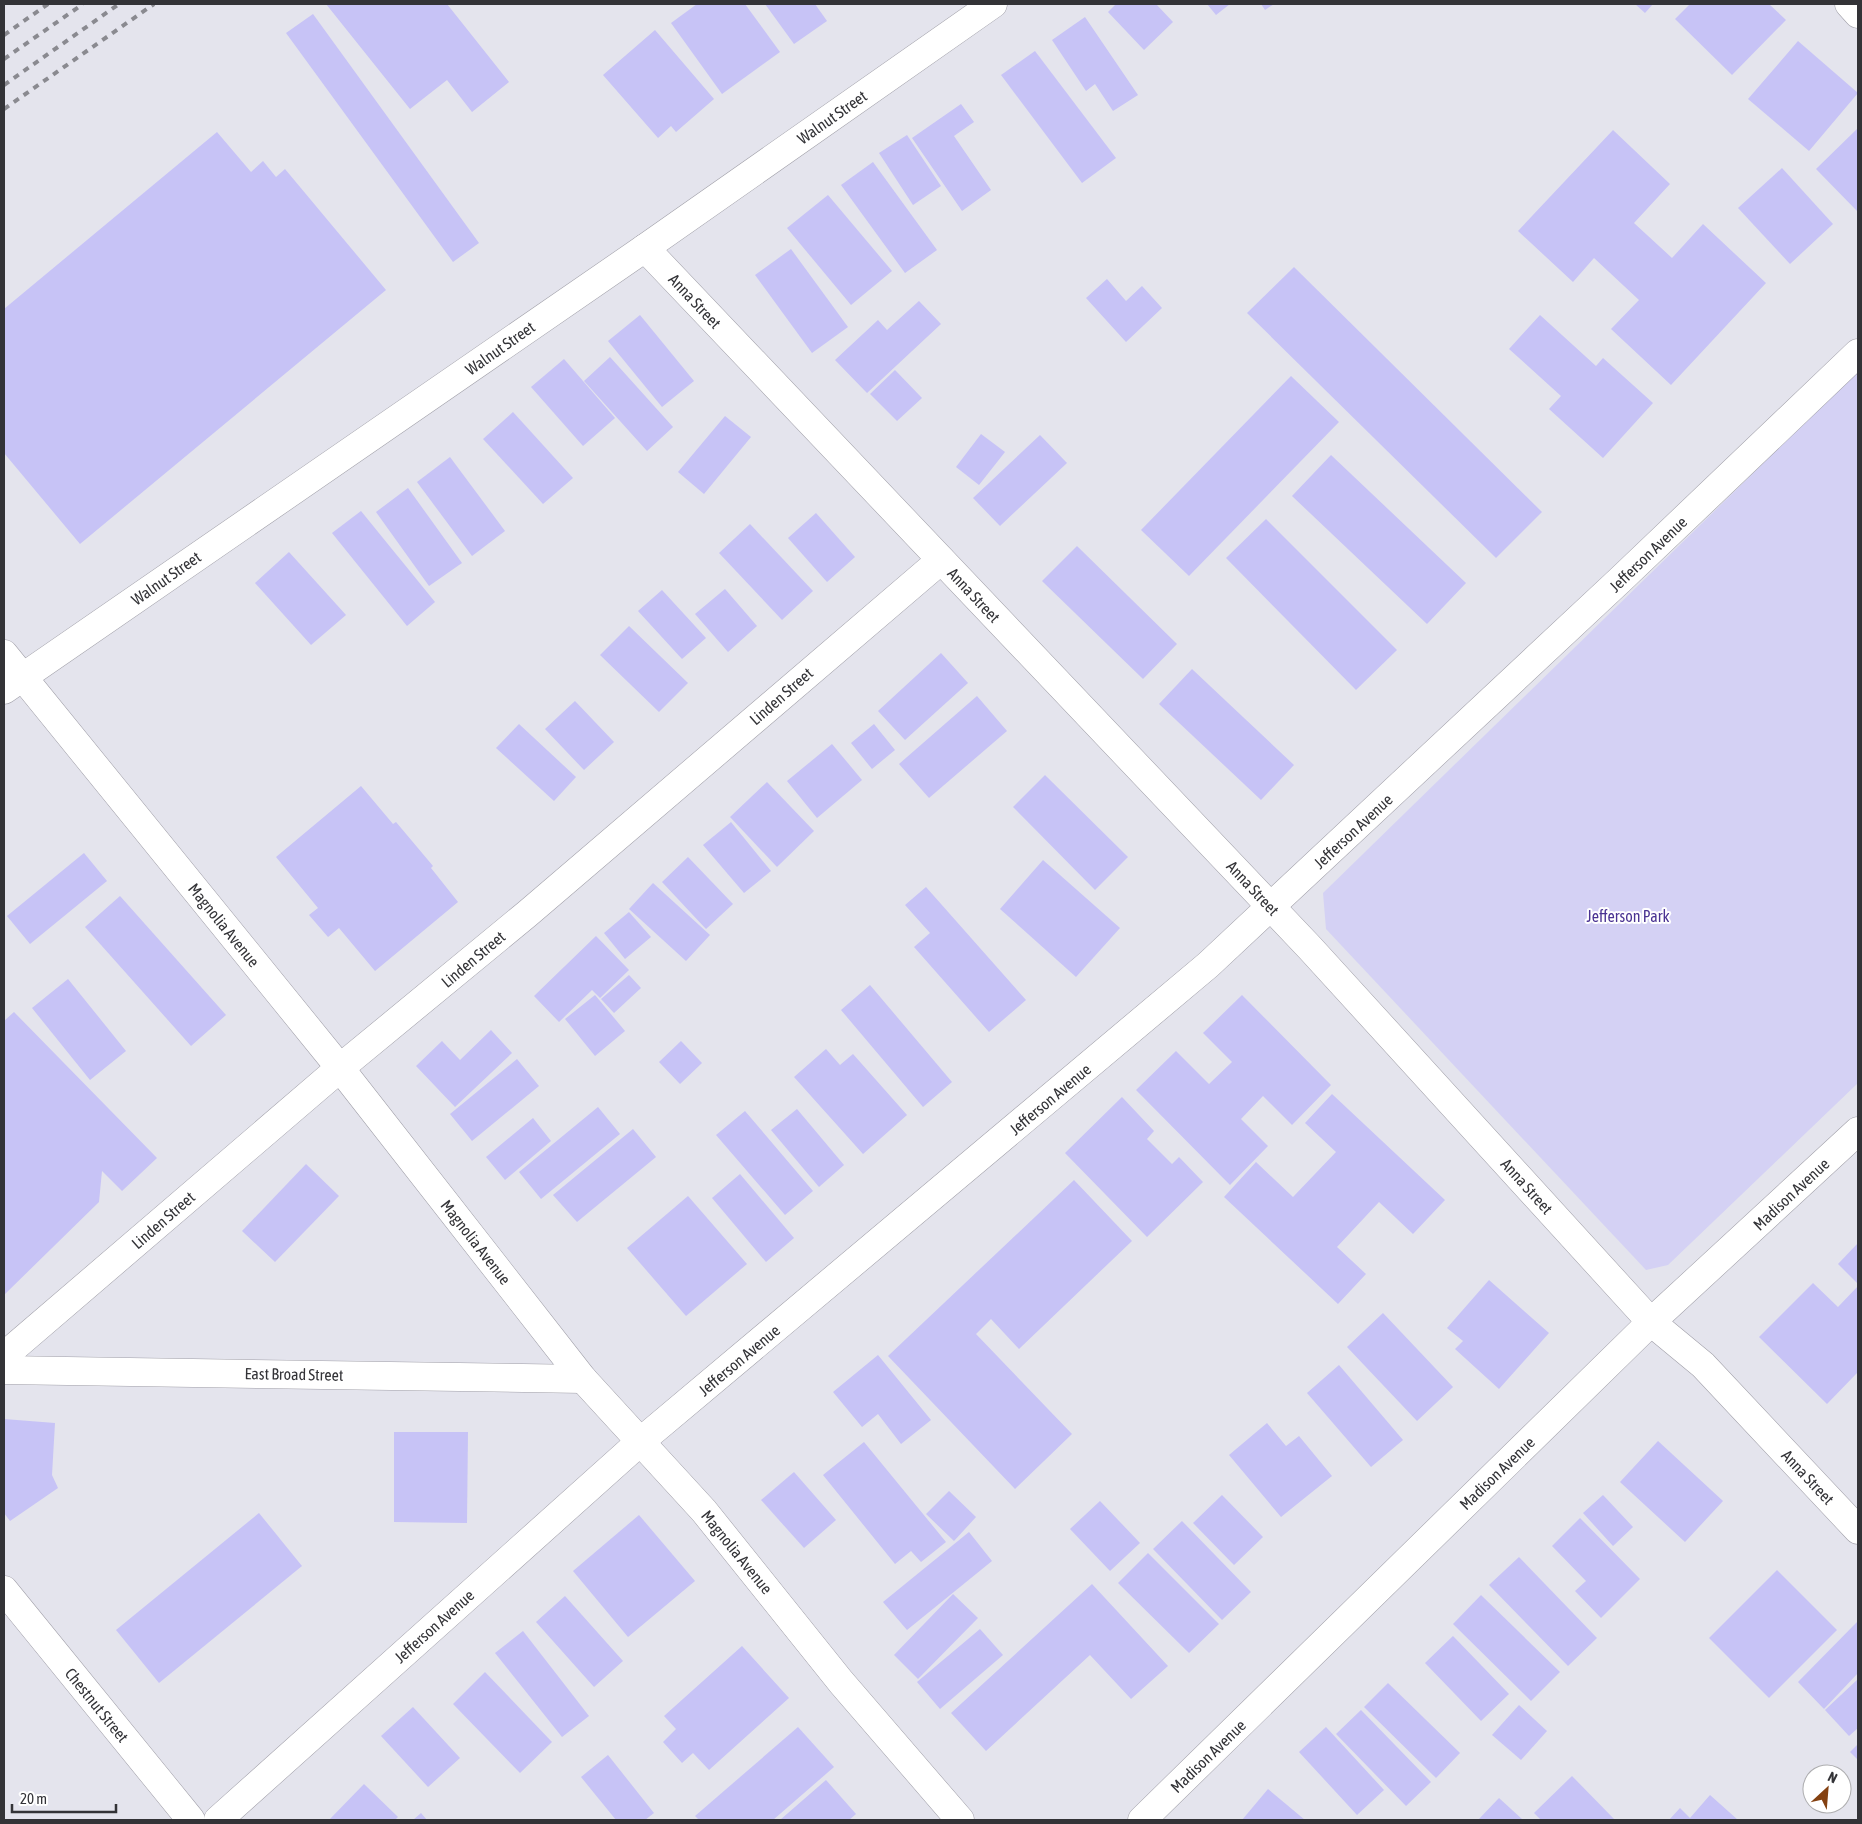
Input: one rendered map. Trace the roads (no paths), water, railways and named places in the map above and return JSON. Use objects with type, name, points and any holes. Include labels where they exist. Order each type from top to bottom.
[{"type":"street","name":"Walnut Street","points":[[13,683],[645,248],[993,4]]},
{"type":"street","points":[[1849,4],[1858,14]]},
{"type":"street","name":"Anna Street","points":[[645,248],[1271,908],[1652,1322],[1702,1365],[1858,1530]]},
{"type":"street","name":"Jefferson Avenue","points":[[218,1820],[641,1441],[1033,1114],[1208,965],[1613,587],[1858,353]]},
{"type":"street","name":"Linden Street","points":[[4,1356],[340,1068],[527,914],[941,560]]},
{"type":"street","name":"Magnolia Avenue","points":[[4,654],[13,683],[340,1068],[583,1379],[704,1511],[841,1682],[960,1820]]},
{"type":"street","name":"Madison Avenue","points":[[1142,1820],[1652,1322],[1858,1131]]},
{"type":"street","name":"East Broad Street","points":[[4,1370],[583,1379]]},
{"type":"street","name":"Chestnut Street","points":[[4,1590],[191,1820]]},
{"type":"railway","points":[[4,35],[48,4]]},
{"type":"railway","points":[[4,59],[83,4]]},
{"type":"railway","points":[[4,85],[119,4]]},
{"type":"railway","points":[[4,109],[154,4]]},
{"type":"park label","name":"Jefferson Park","points":[[1628,916]]}]
